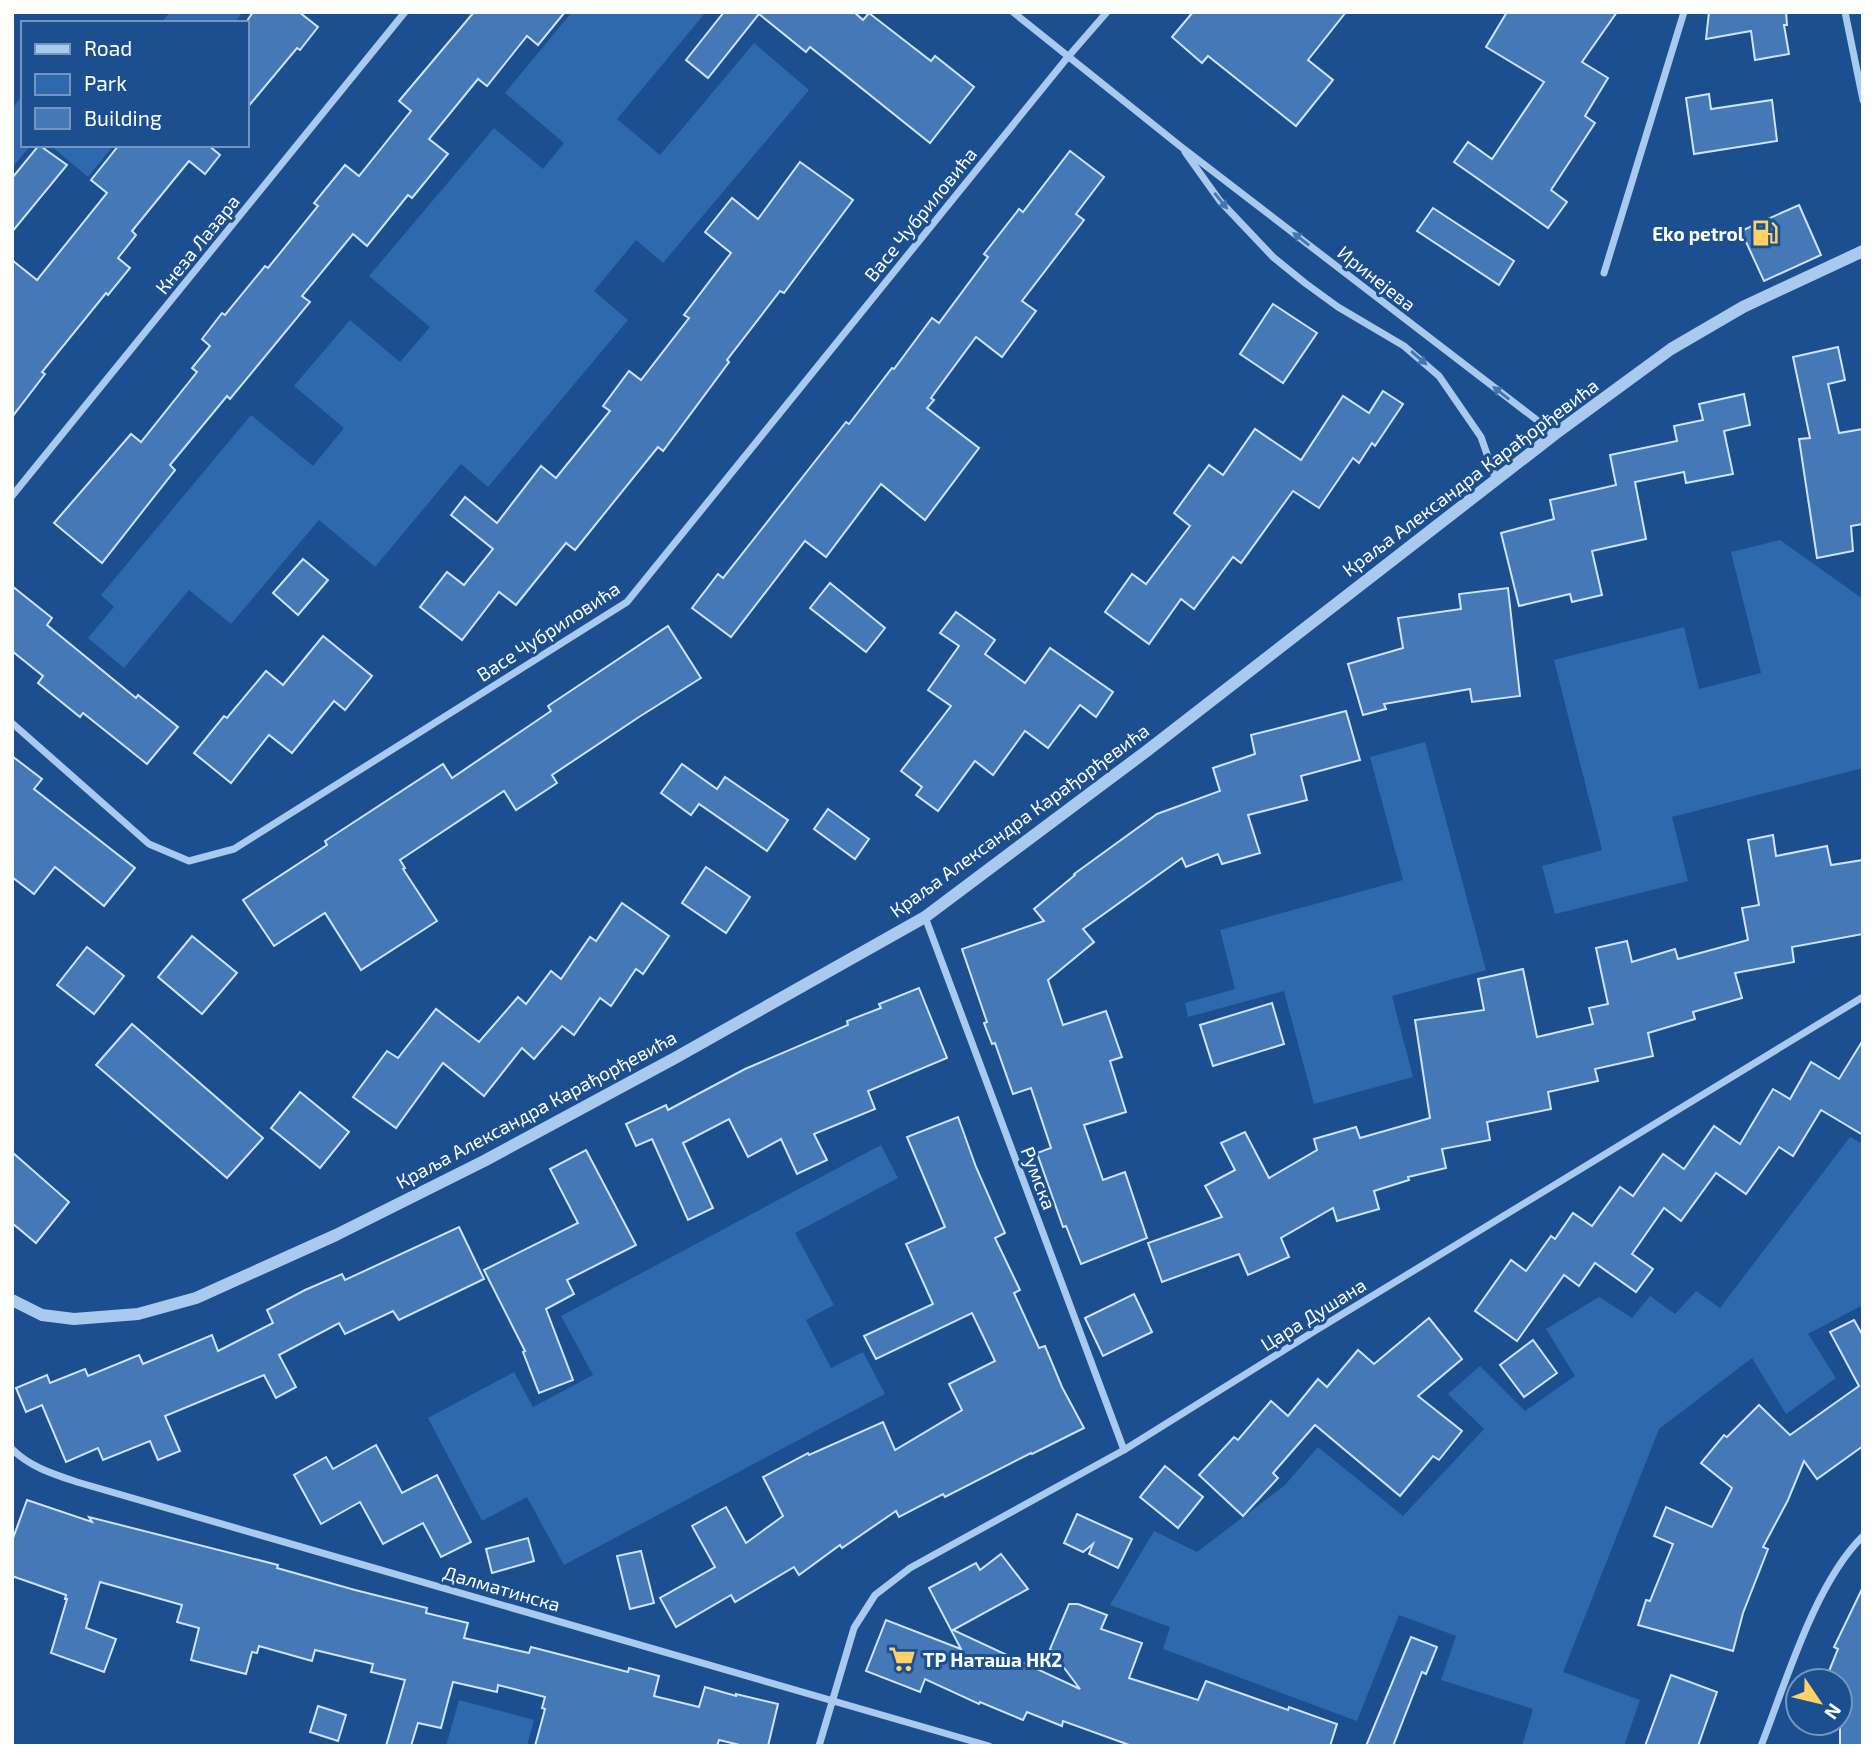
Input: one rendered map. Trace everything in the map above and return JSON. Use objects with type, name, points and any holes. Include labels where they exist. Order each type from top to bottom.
[{"type":"street","name":"Кнеза Лазара","points":[[12,496],[405,12]]},
{"type":"street","name":"Иринејева","points":[[1013,12],[1180,146],[1555,434]]},
{"type":"street","name":"Васе Чубриловића","points":[[12,723],[149,844],[189,860],[234,849],[627,602],[1107,12]]},
{"type":"street","points":[[1604,273],[1684,12]]},
{"type":"street","points":[[1845,12],[1863,100]]},
{"type":"street","name":"Иринејева","points":[[1180,146],[1220,201],[1273,257],[1338,307],[1404,346],[1439,376],[1481,437],[1496,480]]},
{"type":"street","name":"Краља Александра Карађорђевића","points":[[14,1304],[42,1315],[74,1319],[138,1314],[196,1298],[336,1235],[484,1161],[675,1058],[925,917],[1148,750],[1555,434],[1671,349],[1743,307],[1863,251]]},
{"type":"street","name":"Румска","points":[[925,917],[1124,1450]]},
{"type":"street","name":"Цара Душана","points":[[819,1746],[855,1628],[875,1595],[910,1568],[1124,1450],[1325,1324],[1863,997]]},
{"type":"street","name":"Далматинска","points":[[12,1448],[29,1463],[48,1473],[77,1482],[989,1746]]},
{"type":"street","points":[[1761,1746],[1834,1570],[1863,1536]]},
{"type":"green space","points":[[170,12],[243,12],[236,21],[163,21]]},
{"type":"green space","points":[[572,12],[706,12],[617,119],[660,155],[754,43],[809,90],[663,263],[636,240],[594,291],[628,320],[488,487],[461,464],[375,567],[319,520],[231,624],[189,590],[124,668],[88,638],[114,607],[101,595],[251,415],[313,466],[344,428],[294,386],[350,320],[400,362],[430,327],[369,276],[494,128],[543,169],[564,143],[505,93]]},
{"type":"green space","points":[[21,97],[21,147],[29,147],[12,168],[12,108]]},
{"type":"green space","points":[[52,147],[112,147],[88,177]]},
{"type":"green space","points":[[1780,540],[1863,599],[1863,768],[1672,817],[1688,881],[1555,914],[1542,866],[1602,850],[1554,660],[1684,627],[1699,689],[1761,673],[1731,552]]},
{"type":"green space","points":[[1425,742],[1486,970],[1392,996],[1413,1077],[1314,1104],[1284,991],[1188,1017],[1185,1003],[1235,989],[1220,930],[1403,880],[1370,757]]},
{"type":"green space","points":[[1850,1137],[1863,1144],[1863,1305],[1808,1334],[1836,1378],[1786,1414],[1752,1358],[1659,1429],[1563,1672],[1640,1700],[1624,1746],[1522,1746],[1533,1709],[1441,1680],[1456,1636],[1399,1615],[1357,1721],[1163,1649],[1170,1627],[1110,1605],[1154,1531],[1197,1552],[1284,1486],[1318,1447],[1403,1516],[1484,1429],[1448,1394],[1480,1366],[1525,1411],[1575,1376],[1546,1329],[1599,1297],[1632,1318],[1650,1296],[1675,1314],[1696,1291],[1720,1308]]},
{"type":"green space","points":[[881,1145],[898,1178],[795,1233],[834,1305],[806,1320],[831,1368],[863,1352],[885,1394],[564,1565],[527,1497],[482,1521],[428,1418],[514,1372],[533,1407],[593,1375],[561,1316]]},
{"type":"green space","points":[[459,1700],[534,1720],[527,1746],[446,1746]]},
{"type":"building","points":[[253,12],[299,12],[318,27],[248,107],[248,21]]},
{"type":"building","points":[[474,12],[565,12],[538,45],[527,36],[487,86],[478,79],[429,139],[448,154],[412,198],[408,195],[367,246],[353,234],[302,296],[310,302],[230,399],[227,396],[170,465],[175,470],[102,563],[54,523],[131,434],[141,442],[197,372],[192,368],[210,346],[202,339],[222,313],[225,315],[265,266],[268,268],[318,206],[314,203],[345,165],[359,176],[411,111],[399,101]]},
{"type":"building","points":[[724,12],[854,12],[863,20],[869,13],[931,61],[935,56],[974,87],[930,143],[810,47],[806,52],[759,14],[708,78],[686,60]]},
{"type":"building","points":[[1193,12],[1346,12],[1308,60],[1333,80],[1296,126],[1208,56],[1202,63],[1172,37]]},
{"type":"building","points":[[1507,12],[1617,12],[1582,62],[1608,78],[1585,116],[1595,123],[1551,190],[1567,202],[1548,228],[1454,162],[1468,142],[1492,159],[1544,82],[1486,47]]},
{"type":"building","points":[[1709,12],[1786,12],[1787,25],[1784,25],[1789,54],[1755,60],[1751,31],[1706,39]]},
{"type":"building","points":[[1709,94],[1711,109],[1772,100],[1777,141],[1694,154],[1686,98]]},
{"type":"building","points":[[37,147],[42,147],[67,165],[12,232],[12,178]]},
{"type":"building","points":[[117,147],[210,147],[220,155],[205,174],[189,161],[132,231],[136,235],[118,258],[130,268],[108,295],[106,293],[42,372],[45,374],[12,417],[12,260],[37,280],[107,193],[91,180]]},
{"type":"building","points":[[1070,151],[1104,177],[1076,214],[1084,220],[1022,301],[1036,311],[1002,357],[976,337],[931,398],[934,400],[927,408],[979,448],[925,520],[881,484],[826,557],[805,541],[731,637],[692,608],[718,574],[723,578],[846,422],[849,424],[892,368],[894,369],[932,318],[939,323],[988,257],[984,254],[1019,209],[1023,212]]},
{"type":"building","points":[[800,162],[853,200],[784,293],[780,291],[727,360],[729,362],[663,451],[658,447],[575,550],[566,543],[516,605],[499,592],[462,640],[420,607],[447,572],[464,585],[493,549],[451,515],[465,497],[497,523],[541,466],[556,478],[610,411],[603,406],[629,371],[641,380],[689,318],[684,315],[731,253],[705,232],[732,198],[758,219]]},
{"type":"building","points":[[1799,205],[1821,255],[1764,281],[1741,231]]},
{"type":"building","points":[[1433,208],[1514,261],[1499,285],[1417,231]]},
{"type":"building","points":[[1273,304],[1317,333],[1283,383],[1240,354]]},
{"type":"building","points":[[1838,347],[1845,380],[1828,384],[1839,433],[1863,429],[1863,524],[1851,526],[1853,551],[1817,558],[1799,439],[1810,438],[1793,357]]},
{"type":"building","points":[[1383,391],[1403,404],[1375,446],[1372,443],[1359,463],[1353,458],[1319,508],[1293,491],[1241,563],[1233,557],[1194,609],[1181,599],[1149,644],[1105,612],[1132,574],[1146,584],[1190,526],[1174,513],[1209,465],[1223,475],[1255,429],[1301,460],[1343,396],[1369,413]]},
{"type":"building","points":[[1744,394],[1750,425],[1724,431],[1733,474],[1686,483],[1684,472],[1635,482],[1646,539],[1592,551],[1602,595],[1572,602],[1570,594],[1519,606],[1501,533],[1554,519],[1550,500],[1616,485],[1610,455],[1677,441],[1674,426],[1703,420],[1699,404]]},
{"type":"building","points":[[303,559],[328,580],[298,615],[273,593]]},
{"type":"building","points":[[830,583],[885,628],[866,652],[810,608]]},
{"type":"building","points":[[12,586],[52,618],[47,625],[136,698],[138,695],[178,727],[147,764],[83,713],[80,717],[38,683],[43,676],[12,651]]},
{"type":"building","points":[[1508,588],[1520,696],[1472,702],[1470,689],[1384,704],[1386,709],[1363,715],[1348,664],[1403,648],[1398,618],[1461,609],[1459,594]]},
{"type":"building","points":[[956,612],[995,640],[985,654],[1025,683],[1050,648],[1113,692],[1096,717],[1080,705],[1048,748],[1025,731],[993,775],[975,761],[938,811],[916,795],[922,787],[901,771],[951,706],[928,690],[959,646],[940,633]]},
{"type":"building","points":[[668,626],[701,678],[552,775],[557,783],[516,810],[504,791],[400,860],[405,868],[403,869],[437,921],[361,970],[325,913],[274,946],[243,900],[327,845],[325,841],[443,764],[452,778],[551,711],[548,706]]},
{"type":"building","points":[[323,636],[372,676],[345,710],[334,701],[292,753],[269,735],[231,783],[194,753],[266,671],[283,685]]},
{"type":"building","points":[[1346,711],[1360,760],[1301,776],[1307,800],[1248,815],[1260,853],[1222,864],[1218,854],[1186,867],[1182,858],[1083,929],[1094,942],[1048,980],[1063,1025],[1106,1011],[1122,1057],[1110,1061],[1126,1112],[1084,1125],[1103,1180],[1125,1172],[1147,1238],[1081,1264],[1066,1226],[1063,1227],[1037,1153],[1051,1148],[1031,1088],[1013,1094],[995,1043],[992,1044],[984,1023],[987,1022],[962,949],[1044,921],[1034,909],[1074,874],[1157,814],[1220,791],[1213,768],[1255,754],[1251,735]]},
{"type":"building","points":[[12,756],[42,779],[34,789],[135,868],[104,906],[55,867],[34,894],[12,877]]},
{"type":"building","points":[[682,764],[717,789],[725,777],[788,820],[767,851],[699,804],[691,815],[661,793]]},
{"type":"building","points":[[828,809],[869,839],[855,859],[814,829]]},
{"type":"building","points":[[1773,835],[1776,856],[1827,846],[1831,865],[1863,860],[1863,934],[1792,947],[1794,962],[1735,973],[1742,998],[1693,1012],[1695,1019],[1648,1033],[1653,1056],[1595,1069],[1598,1081],[1548,1092],[1551,1109],[1487,1122],[1490,1140],[1442,1149],[1446,1168],[1408,1177],[1409,1180],[1374,1191],[1379,1209],[1337,1221],[1333,1208],[1281,1238],[1289,1257],[1248,1275],[1239,1254],[1162,1282],[1148,1243],[1222,1217],[1205,1186],[1235,1170],[1221,1143],[1245,1132],[1269,1178],[1317,1150],[1314,1139],[1356,1127],[1360,1138],[1430,1118],[1415,1020],[1484,1010],[1478,979],[1523,969],[1537,1037],[1593,1024],[1589,1008],[1608,1004],[1596,948],[1627,941],[1632,962],[1675,949],[1678,959],[1748,940],[1742,908],[1759,905],[1748,840]]},
{"type":"building","points":[[706,867],[750,897],[726,933],[682,903]]},
{"type":"building","points":[[622,903],[669,936],[643,974],[636,969],[611,1006],[600,998],[574,1035],[562,1026],[534,1059],[522,1048],[484,1096],[443,1063],[396,1128],[353,1097],[387,1051],[398,1058],[436,1009],[479,1042],[518,997],[526,1004],[551,971],[561,979],[590,937],[596,941]]},
{"type":"building","points":[[192,936],[237,973],[202,1014],[158,977]]},
{"type":"building","points":[[87,947],[124,976],[94,1014],[57,985]]},
{"type":"building","points":[[919,988],[947,1058],[868,1091],[875,1109],[814,1134],[827,1160],[797,1174],[781,1139],[748,1157],[729,1119],[683,1143],[713,1208],[688,1220],[652,1139],[636,1146],[626,1124],[666,1105],[668,1110],[745,1069],[848,1025],[847,1021],[881,1008],[879,1004]]},
{"type":"building","points":[[1272,1003],[1284,1044],[1213,1066],[1200,1025]]},
{"type":"building","points":[[132,1024],[263,1138],[227,1178],[96,1065]]},
{"type":"building","points":[[1863,1040],[1863,1135],[1821,1110],[1793,1156],[1779,1147],[1746,1194],[1716,1173],[1681,1221],[1664,1208],[1632,1254],[1653,1269],[1636,1292],[1595,1263],[1579,1286],[1564,1275],[1517,1341],[1475,1311],[1511,1260],[1526,1271],[1551,1236],[1555,1239],[1573,1213],[1592,1226],[1620,1187],[1633,1196],[1663,1154],[1684,1169],[1714,1126],[1740,1144],[1773,1089],[1790,1099],[1811,1062],[1839,1079]]},
{"type":"building","points":[[300,1092],[349,1132],[320,1168],[271,1128]]},
{"type":"building","points":[[958,1117],[1005,1233],[995,1238],[1020,1290],[1014,1293],[1039,1348],[1045,1346],[1062,1387],[1084,1428],[945,1497],[943,1494],[899,1517],[896,1511],[842,1548],[840,1545],[799,1575],[794,1567],[735,1602],[731,1595],[676,1627],[660,1598],[715,1567],[692,1526],[726,1507],[746,1543],[783,1516],[763,1477],[808,1453],[809,1455],[883,1422],[895,1450],[962,1410],[949,1384],[995,1361],[972,1313],[876,1359],[864,1336],[933,1304],[906,1244],[945,1227],[907,1137]]},
{"type":"building","points":[[586,1150],[636,1245],[567,1280],[574,1294],[546,1309],[573,1380],[539,1393],[523,1352],[525,1351],[484,1270],[578,1223],[550,1169]]},
{"type":"building","points":[[12,1152],[69,1202],[36,1243],[12,1223]]},
{"type":"building","points":[[459,1227],[484,1279],[399,1320],[393,1311],[345,1334],[339,1323],[279,1355],[296,1387],[276,1398],[264,1375],[165,1416],[180,1451],[158,1460],[150,1441],[103,1460],[98,1448],[66,1462],[42,1405],[26,1412],[16,1388],[47,1375],[50,1383],[85,1369],[88,1376],[139,1355],[143,1364],[212,1335],[218,1351],[273,1323],[267,1310],[305,1290],[342,1274],[345,1280]]},
{"type":"building","points":[[1134,1294],[1152,1332],[1103,1356],[1085,1318]]},
{"type":"building","points":[[1429,1318],[1462,1359],[1418,1396],[1462,1431],[1439,1460],[1433,1456],[1400,1496],[1315,1425],[1273,1473],[1278,1478],[1243,1516],[1199,1475],[1234,1437],[1238,1440],[1271,1401],[1288,1416],[1318,1379],[1327,1387],[1358,1350],[1374,1364]]},
{"type":"building","points":[[1854,1320],[1863,1336],[1863,1446],[1817,1479],[1804,1461],[1788,1500],[1763,1547],[1768,1549],[1743,1613],[1733,1651],[1638,1625],[1646,1600],[1650,1601],[1673,1544],[1654,1536],[1666,1507],[1712,1527],[1732,1488],[1701,1463],[1724,1435],[1727,1437],[1759,1405],[1790,1435],[1859,1386],[1830,1332]]},
{"type":"building","points":[[1533,1340],[1557,1373],[1524,1397],[1500,1365]]},
{"type":"building","points":[[376,1445],[402,1493],[437,1475],[471,1542],[441,1557],[423,1523],[383,1544],[360,1502],[321,1524],[294,1475],[326,1457],[333,1469]]},
{"type":"building","points":[[1165,1466],[1203,1497],[1178,1528],[1140,1497]]},
{"type":"building","points":[[27,1500],[92,1522],[89,1517],[278,1565],[277,1568],[427,1608],[426,1613],[468,1623],[464,1638],[529,1653],[531,1647],[628,1672],[629,1668],[659,1676],[654,1696],[699,1707],[705,1687],[778,1704],[768,1746],[744,1746],[719,1740],[717,1746],[535,1746],[545,1709],[542,1708],[545,1697],[498,1685],[497,1692],[453,1682],[441,1728],[418,1723],[411,1746],[386,1746],[405,1680],[371,1672],[373,1664],[315,1650],[312,1661],[259,1646],[257,1653],[252,1652],[246,1674],[191,1660],[199,1628],[177,1622],[182,1605],[100,1582],[86,1628],[116,1639],[104,1672],[51,1653],[66,1595],[12,1576],[12,1541]]},
{"type":"building","points":[[1077,1514],[1132,1539],[1118,1568],[1089,1554],[1093,1544],[1083,1552],[1064,1543]]},
{"type":"building","points":[[528,1538],[534,1561],[492,1573],[486,1549]]},
{"type":"building","points":[[641,1551],[654,1603],[630,1609],[617,1556]]},
{"type":"building","points":[[1001,1554],[1028,1589],[953,1630],[1080,1689],[1050,1649],[1069,1604],[1078,1604],[1107,1615],[1101,1629],[1142,1643],[1129,1678],[1198,1700],[1206,1681],[1288,1710],[1289,1707],[1337,1724],[1330,1746],[1132,1746],[1063,1721],[1062,1726],[1027,1712],[1023,1720],[980,1702],[979,1704],[925,1679],[920,1692],[866,1671],[886,1620],[961,1649],[929,1588],[976,1563],[980,1570]]},
{"type":"building","points":[[1863,1587],[1863,1746],[1840,1746],[1840,1737],[1854,1737],[1854,1667],[1831,1667],[1838,1649],[1834,1647]]},
{"type":"building","points":[[1411,1637],[1437,1647],[1426,1674],[1422,1672],[1393,1746],[1366,1746]]},
{"type":"building","points":[[1671,1675],[1717,1692],[1698,1746],[1645,1746]]},
{"type":"building","points":[[318,1706],[346,1715],[338,1741],[310,1732]]},
{"type":"place","name":"Eko petrol","points":[[1765,233]]},
{"type":"place","name":"ТР Наташа НК2","points":[[902,1659]]}]
